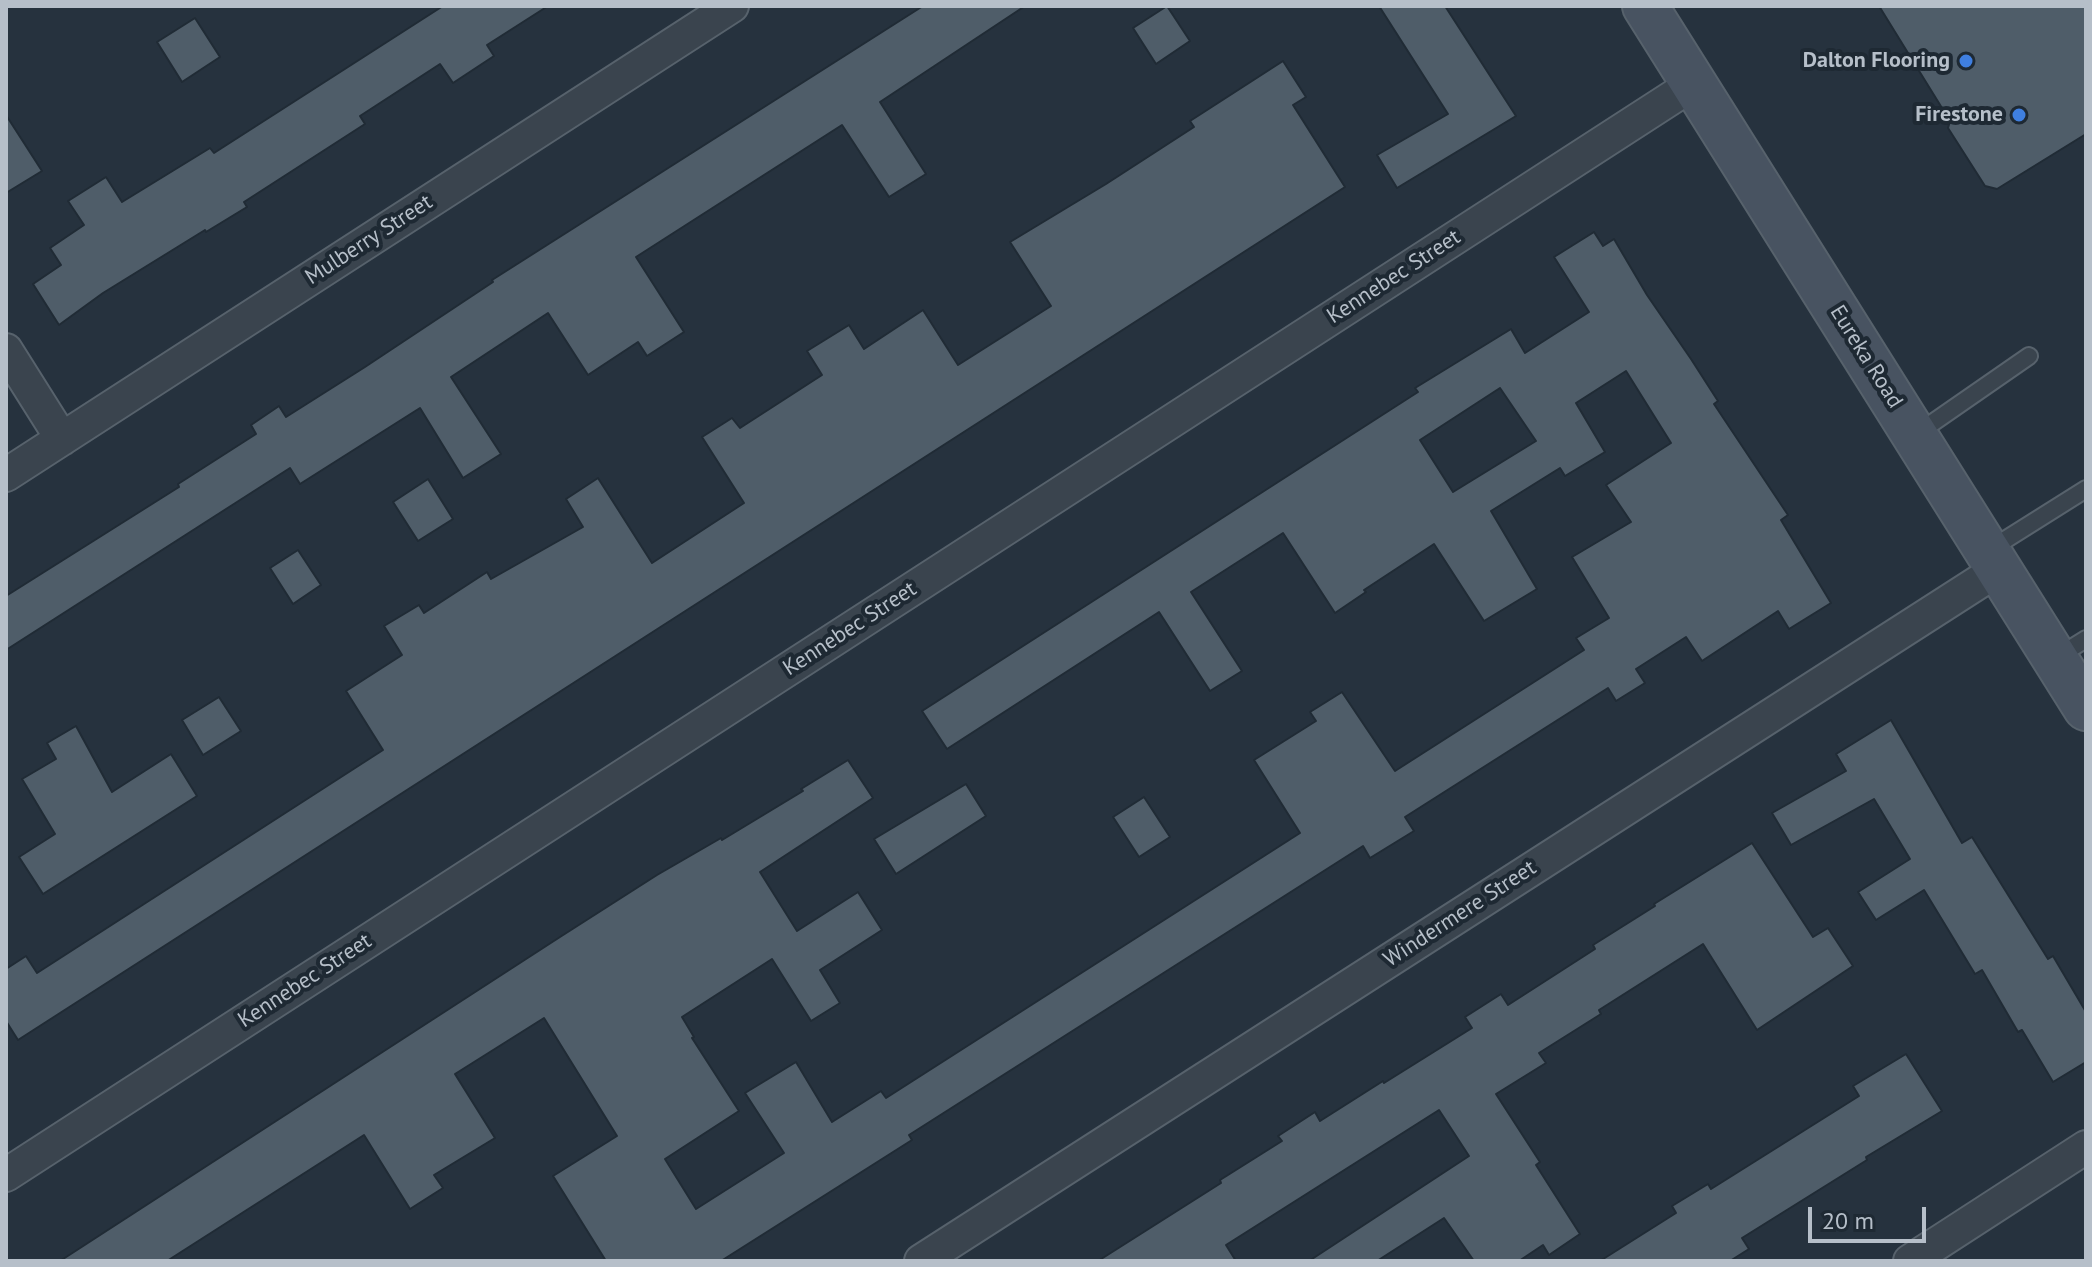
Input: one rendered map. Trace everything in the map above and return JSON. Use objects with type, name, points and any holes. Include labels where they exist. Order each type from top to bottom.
[{"type":"main road","name":"Eureka Road","points":[[1645,6],[1993,560],[2071,648],[2086,708]]},
{"type":"street","name":"Mulberry Street","points":[[6,475],[732,6]]},
{"type":"street","name":"Kennebec Street","points":[[6,1175],[1693,84]]},
{"type":"street","points":[[6,350],[62,439]]},
{"type":"street","name":"Windermere Street","points":[[921,1261],[1993,560]]},
{"type":"street","points":[[1910,1261],[2086,1147]]},
{"type":"lane","points":[[1915,435],[2029,356]]},
{"type":"lane","points":[[1993,560],[2086,489]]},
{"type":"building","points":[[443,6],[548,6],[487,45],[494,56],[453,83],[440,64],[360,116],[365,124],[244,202],[247,207],[103,293],[59,325],[33,284],[61,265],[50,248],[84,225],[68,201],[106,177],[122,202],[210,148],[214,153]]},
{"type":"building","points":[[923,6],[1025,6],[880,102],[926,174],[889,197],[842,125],[636,257],[684,332],[647,356],[638,342],[588,375],[548,313],[451,377],[501,454],[463,478],[420,408],[300,484],[290,468],[6,650],[6,596],[179,487],[178,484],[256,434],[251,425],[279,406],[286,417],[492,280]]},
{"type":"building","points":[[1167,6],[1190,41],[1156,64],[1133,28]]},
{"type":"building","points":[[1379,6],[1445,6],[1516,116],[1397,188],[1377,155],[1448,114]]},
{"type":"building","points":[[1879,6],[2086,6],[2086,134],[1997,189],[1985,186],[1948,128],[1950,121]]},
{"type":"building","points":[[195,18],[220,57],[182,82],[157,42]]},
{"type":"building","points":[[1283,61],[1306,97],[1293,105],[1345,187],[18,1040],[6,1021],[6,969],[26,956],[37,973],[383,750],[346,691],[402,655],[384,626],[419,605],[424,613],[487,572],[491,579],[583,527],[566,499],[598,478],[652,563],[744,503],[702,437],[732,418],[740,428],[822,375],[807,351],[849,325],[864,349],[923,310],[958,365],[1051,306],[1010,242],[1194,127],[1190,121]]},
{"type":"building","points":[[6,115],[42,171],[6,193]]},
{"type":"building","points":[[1594,232],[1603,246],[1614,239],[1647,295],[1718,401],[1714,404],[1788,515],[1781,520],[1831,603],[1789,629],[1778,611],[1702,661],[1686,637],[1636,669],[1645,683],[1616,701],[1608,688],[1405,817],[1414,831],[1370,858],[1363,846],[909,1135],[912,1140],[721,1261],[606,1261],[553,1176],[617,1136],[544,1018],[455,1074],[495,1138],[434,1175],[443,1188],[410,1209],[364,1135],[167,1261],[60,1261],[657,875],[722,840],[848,760],[873,798],[760,872],[797,931],[858,892],[882,930],[820,970],[840,1003],[811,1021],[772,959],[682,1017],[739,1111],[665,1159],[696,1209],[784,1153],[745,1093],[796,1062],[832,1122],[881,1091],[886,1098],[1300,833],[1254,760],[1316,721],[1310,712],[1342,692],[1395,771],[1584,650],[1576,638],[1609,618],[1572,557],[1631,522],[1606,485],[1671,443],[1626,371],[1576,403],[1605,452],[1565,476],[1560,468],[1491,511],[1537,589],[1484,621],[1434,544],[1335,613],[1283,533],[1191,592],[1242,671],[1210,691],[1159,612],[947,749],[922,711],[1418,392],[1415,388],[1511,329],[1525,353],[1589,312],[1554,257]],"holes":[[[1500,388],[1536,441],[1453,492],[1420,440]]]},
{"type":"building","points":[[428,479],[453,519],[418,541],[393,502]]},
{"type":"building","points":[[298,550],[321,585],[293,604],[270,568]]},
{"type":"building","points":[[219,697],[241,731],[203,755],[182,720]]},
{"type":"building","points":[[1891,720],[1962,843],[1972,837],[2048,959],[2053,956],[2086,1012],[2086,1062],[2053,1082],[2022,1030],[2018,1032],[1982,970],[1975,974],[1924,890],[1876,920],[1858,892],[1910,859],[1874,799],[1791,845],[1772,813],[1846,771],[1836,754]]},
{"type":"building","points":[[76,726],[112,792],[171,754],[197,796],[43,894],[19,857],[55,834],[22,779],[56,759],[47,743]]},
{"type":"building","points":[[966,784],[986,816],[896,874],[874,839]]},
{"type":"building","points":[[1144,797],[1170,837],[1139,857],[1113,817]]},
{"type":"building","points":[[1752,843],[1813,937],[1828,928],[1853,966],[1757,1030],[1703,944],[1599,1010],[1601,1014],[1539,1053],[1546,1063],[1496,1094],[1540,1162],[1536,1165],[1580,1234],[1549,1255],[1543,1245],[1519,1261],[1474,1261],[1444,1218],[1377,1261],[1309,1261],[1469,1156],[1439,1110],[1226,1245],[1236,1261],[1098,1261],[1221,1183],[1220,1180],[1282,1141],[1278,1136],[1315,1112],[1320,1121],[1384,1083],[1472,1028],[1465,1017],[1501,994],[1508,1005],[1595,949],[1593,945],[1654,904]]},
{"type":"building","points":[[1906,1054],[1942,1111],[1742,1238],[1749,1249],[1730,1261],[1600,1261],[1676,1213],[1672,1206],[1708,1184],[1711,1189],[1859,1096],[1853,1086]]},
{"type":"place","name":"Dalton Flooring","points":[[1966,61]]},
{"type":"place","name":"Firestone","points":[[2019,115]]}]
